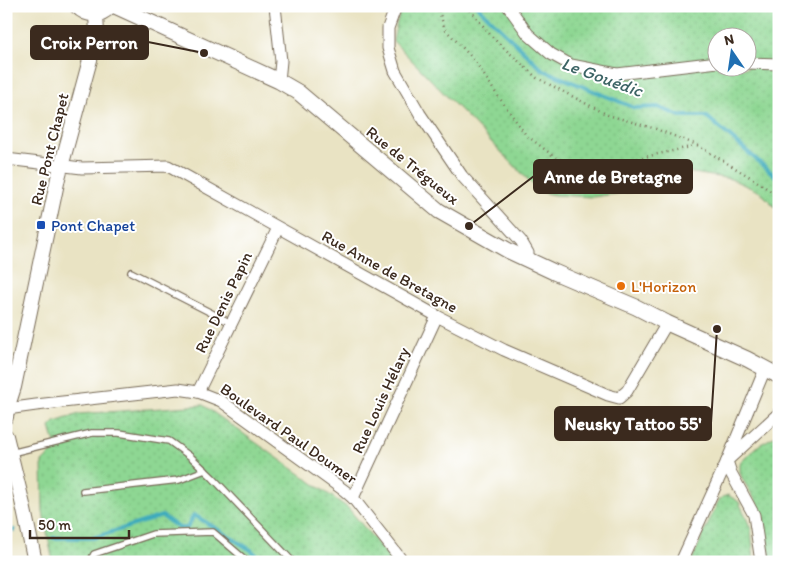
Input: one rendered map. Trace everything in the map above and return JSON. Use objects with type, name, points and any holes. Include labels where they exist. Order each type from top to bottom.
[{"type":"main road","points":[[77,6],[89,14],[102,13],[110,6]]},
{"type":"main road","name":"Rue de Trégueux","points":[[115,6],[279,81],[298,92],[439,211],[502,247],[636,307],[779,376]]},
{"type":"street","points":[[275,6],[281,60],[279,81]]},
{"type":"street","points":[[396,6],[388,28],[388,48],[395,71],[420,114],[462,176],[521,241],[528,253],[526,258]]},
{"type":"street","points":[[508,6],[528,34],[551,54],[571,65],[617,74],[708,63]]},
{"type":"street","name":"Rue Pont Chapet","points":[[6,417],[61,165],[96,34],[96,14]]},
{"type":"street","points":[[758,63],[779,64]]},
{"type":"street","name":"Rue Anne de Bretagne","points":[[6,158],[82,168],[168,166],[437,316],[504,350],[619,398],[627,391],[667,323]]},
{"type":"street","name":"Rue Denis Papin","points":[[198,392],[278,228]]},
{"type":"street","name":"Rue Louis Hélary","points":[[353,498],[437,316]]},
{"type":"street","points":[[681,562],[727,461],[765,369]]},
{"type":"street","name":"Boulevard Paul Doumer","points":[[7,410],[45,404],[178,390],[198,392],[221,401],[345,491],[353,498],[403,562]]},
{"type":"street","points":[[727,461],[779,413]]},
{"type":"street","points":[[6,436],[35,562]]},
{"type":"street","points":[[727,461],[731,473],[754,515],[761,562]]},
{"type":"lane","points":[[131,272],[231,323]]},
{"type":"lane","points":[[10,453],[92,432],[119,433],[169,441],[205,470],[293,562]]},
{"type":"lane","points":[[82,491],[179,480],[205,470]]},
{"type":"lane","points":[[90,562],[94,554],[153,534],[213,532],[248,562]]},
{"type":"path","points":[[437,6],[445,29],[475,61],[526,135],[556,158],[589,169],[697,145]]},
{"type":"path","points":[[467,6],[493,38],[537,78],[608,114],[697,145],[755,180],[779,197]]},
{"type":"green space","points":[[403,6],[779,6],[779,211],[760,192],[731,179],[687,172],[637,191],[593,197],[554,195],[540,192],[393,41]]},
{"type":"green space","points":[[203,405],[348,508],[393,562],[53,562],[43,512],[42,462],[57,450],[50,427],[55,422],[79,414]]},
{"type":"green space","points":[[779,434],[779,562],[771,562],[762,511],[743,480],[740,473],[740,463],[759,445]]},
{"type":"green space","points":[[728,495],[739,502],[751,529],[754,562],[691,562],[718,502],[722,497]]},
{"type":"waterway","name":"Le Gouédic","points":[[477,6],[543,70],[635,108],[658,107],[680,116],[706,116],[779,179]]},
{"type":"waterway","name":"Le Gouédic","points":[[53,538],[93,538],[162,516],[179,528],[187,528],[194,515],[251,550],[264,562]]},
{"type":"waterway","name":"Le Gouédic","points":[[6,529],[14,530]]},
{"type":"place","name":"Croix Perron","points":[[204,53]]},
{"type":"place","name":"Pont Chapet","points":[[41,225]]},
{"type":"place","name":"Anne de Bretagne","points":[[469,226]]},
{"type":"place","name":"L'Horizon","points":[[621,286]]},
{"type":"place","name":"Neusky Tattoo 55'","points":[[717,329]]}]
